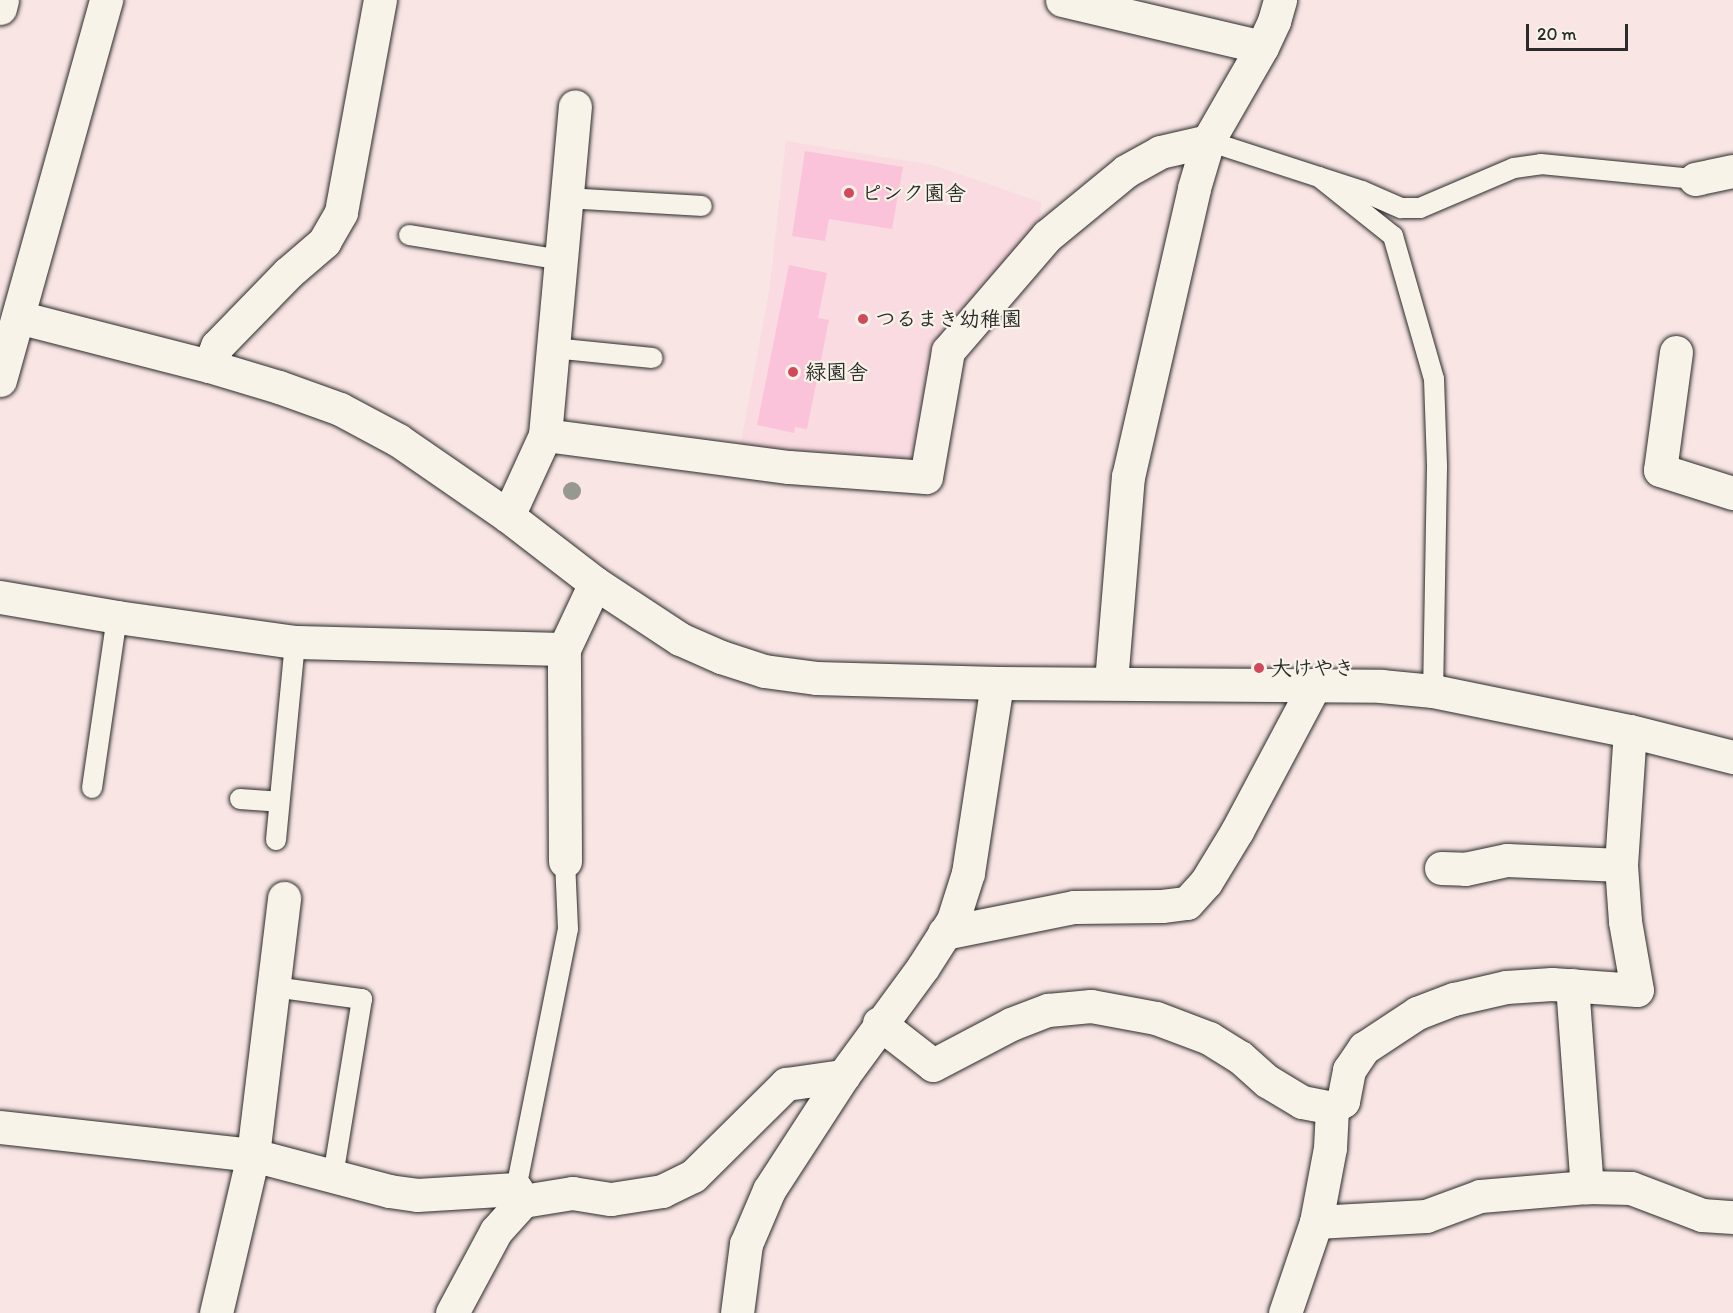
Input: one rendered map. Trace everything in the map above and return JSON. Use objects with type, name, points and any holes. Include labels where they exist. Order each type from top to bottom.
[{"type":"street","points":[[0,8],[2,0]]},
{"type":"street","points":[[0,380],[9,317],[106,0]]},
{"type":"street","points":[[209,366],[217,346],[288,273],[324,242],[341,212],[380,0]]},
{"type":"street","points":[[1062,0],[1262,47]]},
{"type":"street","points":[[1111,682],[1128,477],[1194,188],[1208,141],[1262,47],[1274,21],[1280,0]]},
{"type":"street","points":[[508,516],[545,435],[575,106]]},
{"type":"street","points":[[545,435],[789,467],[926,477],[948,351],[1047,237],[1126,171],[1160,152],[1208,141]]},
{"type":"street","points":[[1695,179],[1733,171]]},
{"type":"street","points":[[9,317],[209,366],[279,387],[340,409],[398,440],[508,516],[595,583],[680,639],[764,671],[816,678],[997,683],[1314,684],[1433,691],[1630,731],[1733,757]]},
{"type":"street","points":[[1676,351],[1660,471],[1733,493]]},
{"type":"street","points":[[565,861],[564,649],[595,583]]},
{"type":"street","points":[[0,597],[117,617],[295,642],[564,649]]},
{"type":"street","points":[[737,1313],[746,1244],[769,1190],[879,1023],[923,967],[953,920],[968,873],[997,683]]},
{"type":"street","points":[[944,933],[1074,907],[1162,906],[1187,903],[1206,882],[1237,831],[1314,684]]},
{"type":"street","points":[[879,1023],[933,1065],[1011,1024],[1048,1010],[1091,1006],[1156,1018],[1209,1038],[1240,1058],[1267,1081],[1302,1102],[1332,1108],[1343,1101],[1349,1071],[1364,1048],[1417,1013],[1454,999],[1506,987],[1572,985],[1637,990],[1625,921],[1621,865],[1630,731]]},
{"type":"street","points":[[1441,868],[1465,869],[1507,860],[1621,865]]},
{"type":"street","points":[[216,1313],[253,1155],[284,898]]},
{"type":"street","points":[[1572,985],[1587,1187]]},
{"type":"street","points":[[0,1127],[253,1155],[389,1191],[417,1195],[572,1193],[611,1199],[662,1191],[693,1176],[786,1083],[843,1076]]},
{"type":"street","points":[[1285,1313],[1316,1222],[1330,1148],[1332,1108]]},
{"type":"street","points":[[1316,1222],[1426,1216],[1480,1196],[1587,1187],[1631,1188],[1702,1215],[1733,1217]]},
{"type":"street","points":[[452,1313],[496,1231],[519,1195]]},
{"type":"lane","points":[[1208,141],[1362,191],[1401,208],[1420,208],[1515,168],[1541,164],[1695,179]]},
{"type":"lane","points":[[1319,177],[1393,237],[1434,379],[1437,467],[1433,691]]},
{"type":"lane","points":[[567,198],[702,206]]},
{"type":"lane","points":[[409,235],[561,260]]},
{"type":"lane","points":[[553,348],[653,358]]},
{"type":"lane","points":[[92,788],[117,617]]},
{"type":"lane","points":[[276,840],[295,642]]},
{"type":"lane","points":[[240,799],[279,802]]},
{"type":"lane","points":[[519,1195],[568,929],[565,861]]},
{"type":"lane","points":[[274,987],[362,999],[333,1176]]},
{"type":"shaded area","name":"つるまき幼稚園","points":[[786,141],[932,165],[1041,202],[1040,227],[938,347],[921,457],[906,467],[739,453],[770,286]]},
{"type":"building","name":"ピンク園舎","points":[[805,151],[903,167],[892,229],[829,219],[825,241],[792,236]]},
{"type":"building","name":"緑園舎","points":[[789,265],[827,273],[818,318],[829,320],[807,429],[795,427],[794,433],[757,425]]},
{"type":"place","name":"ピンク園舎","points":[[849,193]]},
{"type":"place","name":"つるまき幼稚園","points":[[863,319]]},
{"type":"place","name":"緑園舎","points":[[793,372]]},
{"type":"place","name":"大けやき","points":[[1259,668]]}]
